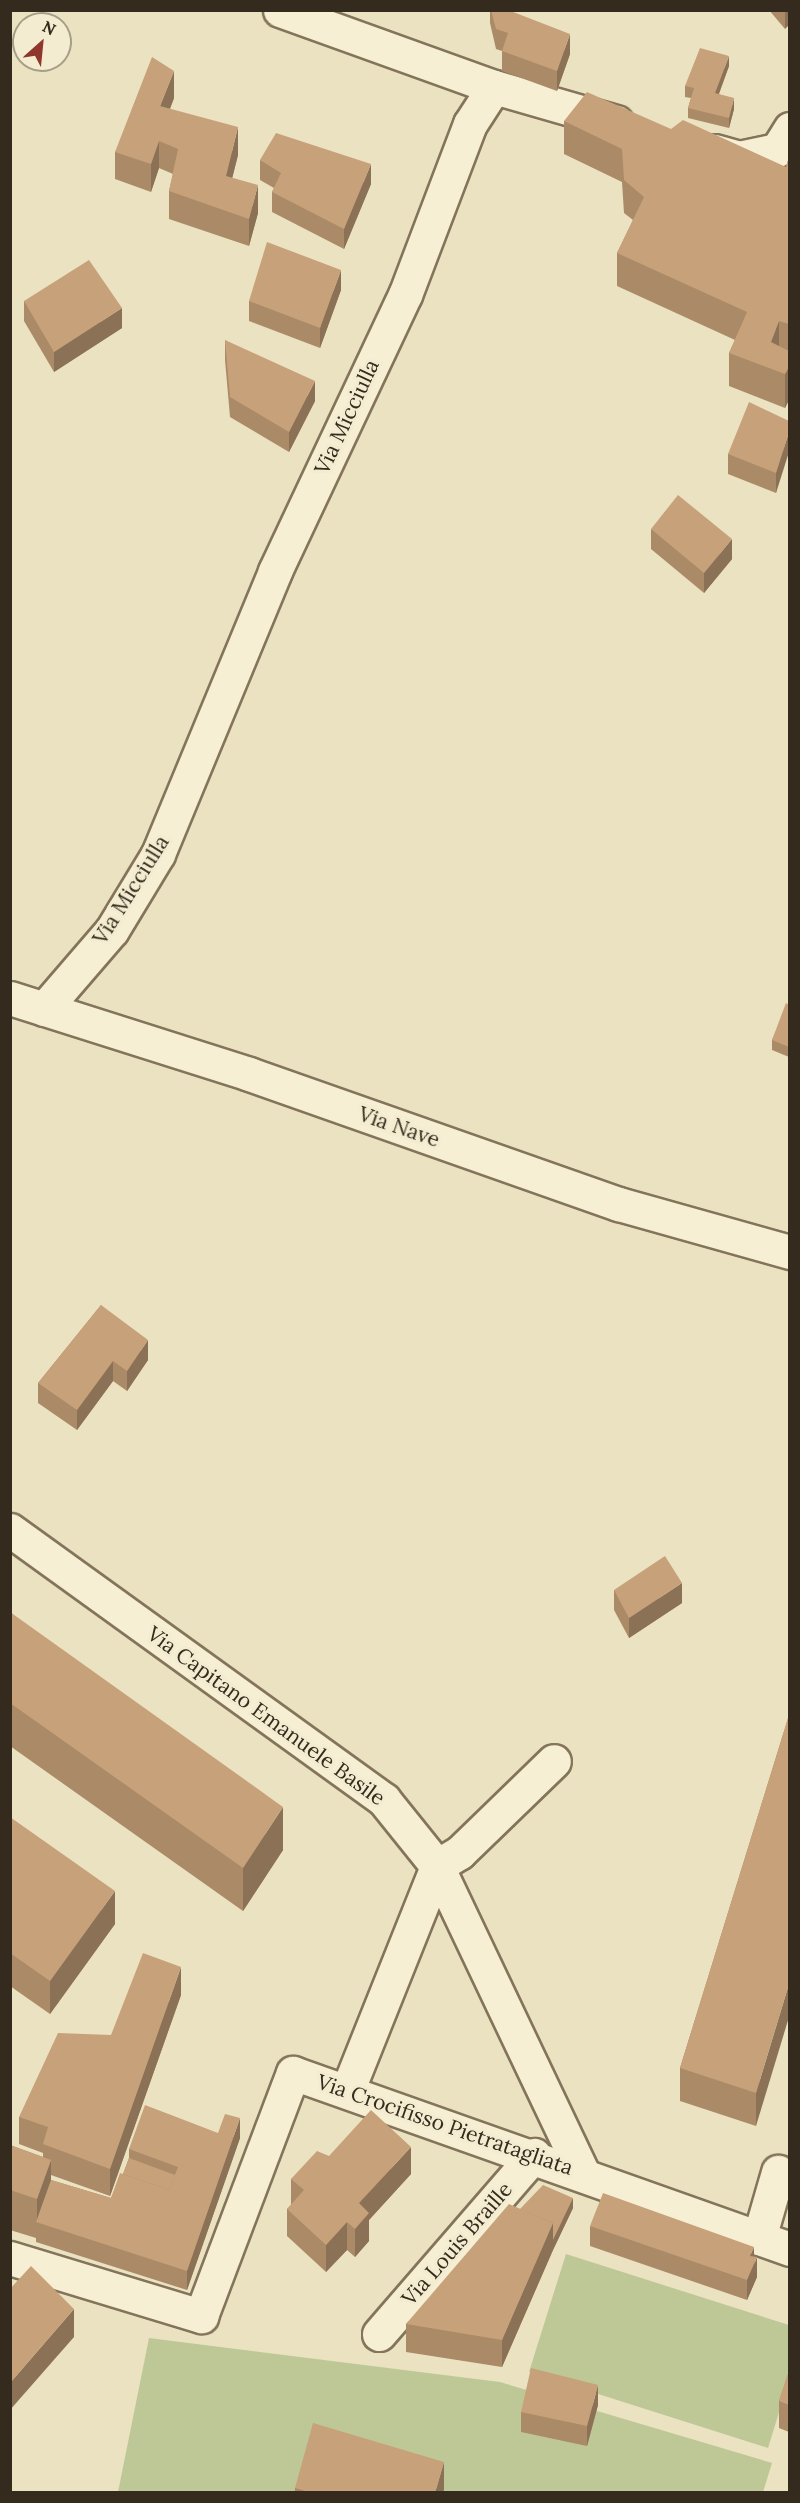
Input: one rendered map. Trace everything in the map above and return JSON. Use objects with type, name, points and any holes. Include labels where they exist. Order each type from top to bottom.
[{"type":"street","points":[[280,10],[494,87],[646,132]]},
{"type":"street","name":"Via Micciulla","points":[[44,1009],[112,930],[158,855],[275,571],[405,295],[470,124],[494,87]]},
{"type":"street","points":[[687,143],[739,158],[777,150],[788,136]]},
{"type":"street","name":"Via Nave","points":[[10,998],[619,1204],[789,1252]]},
{"type":"street","name":"Via Capitano Emanuele Basile","points":[[10,1530],[384,1800],[437,1866],[582,2172]]},
{"type":"street","points":[[348,2089],[437,1866],[459,1853],[554,1761]]},
{"type":"street","name":"Via Crocifisso Pietratagliata","points":[[10,2258],[201,2316],[293,2073],[348,2089],[582,2172],[789,2249]]},
{"type":"street","name":"Via Louis Braille","points":[[379,2334],[534,2155]]},
{"type":"street","points":[[759,2238],[778,2172]]},
{"type":"green space","points":[[566,2254],[789,2325],[789,2380],[768,2448],[529,2372]]},
{"type":"green space","points":[[149,2338],[500,2382],[772,2463],[763,2492],[118,2492]]},
{"type":"building","points":[[491,10],[508,10],[570,34],[557,71],[502,51],[508,33],[496,29]]},
{"type":"building","points":[[700,48],[729,56],[715,93],[734,98],[729,118],[688,108],[694,88],[685,86]]},
{"type":"building","points":[[152,57],[174,71],[160,106],[238,127],[226,176],[258,185],[249,219],[169,191],[178,149],[159,141],[151,164],[115,152]]},
{"type":"building","points":[[587,92],[671,129],[683,120],[786,167],[789,157],[789,324],[779,321],[771,342],[789,351],[789,367],[785,374],[729,353],[747,312],[617,253],[644,197],[624,180],[622,149],[564,121]]},
{"type":"building","points":[[276,133],[371,164],[344,229],[272,192],[281,173],[260,160]]},
{"type":"building","points":[[267,242],[341,270],[320,328],[249,301]]},
{"type":"building","points":[[89,260],[122,308],[54,352],[24,301]]},
{"type":"building","points":[[225,340],[315,381],[289,432],[230,397]]},
{"type":"building","points":[[749,402],[789,421],[789,432],[776,473],[728,454]]},
{"type":"building","points":[[678,495],[732,539],[704,573],[651,529]]},
{"type":"building","points":[[786,1003],[789,1005],[789,1047],[772,1040]]},
{"type":"building","points":[[101,1305],[148,1340],[127,1371],[113,1361],[77,1410],[38,1383]]},
{"type":"building","points":[[665,1556],[682,1583],[629,1618],[614,1590]]},
{"type":"building","points":[[10,1612],[283,1807],[243,1868],[10,1703]]},
{"type":"building","points":[[789,1715],[789,1984],[756,2093],[680,2068]]},
{"type":"building","points":[[10,1817],[115,1891],[50,1981],[10,1953]]},
{"type":"building","points":[[143,1953],[181,1967],[110,2169],[43,2144],[48,2127],[19,2117],[58,2033],[111,2035]]},
{"type":"building","points":[[145,2105],[218,2133],[225,2114],[240,2118],[187,2271],[36,2222],[51,2180],[111,2198],[120,2173],[169,2190],[178,2167],[129,2149]]},
{"type":"building","points":[[371,2110],[411,2147],[359,2203],[369,2213],[355,2229],[347,2222],[326,2245],[287,2209],[304,2190],[291,2179],[317,2151],[329,2156]]},
{"type":"building","points":[[10,2145],[51,2160],[37,2199],[10,2190]]},
{"type":"building","points":[[129,2158],[175,2175],[169,2190],[123,2174]]},
{"type":"building","points":[[543,2185],[573,2198],[553,2240],[553,2223],[520,2209]]},
{"type":"building","points":[[603,2193],[754,2247],[750,2256],[757,2257],[747,2280],[590,2226]]},
{"type":"building","points":[[509,2204],[553,2223],[502,2340],[406,2324]]},
{"type":"building","points":[[31,2266],[74,2309],[10,2383],[10,2289]]},
{"type":"building","points":[[531,2368],[598,2385],[587,2426],[521,2412]]},
{"type":"building","points":[[789,2371],[789,2405],[779,2401]]},
{"type":"building","points":[[313,2423],[444,2462],[435,2493],[312,2493],[295,2488]]}]
